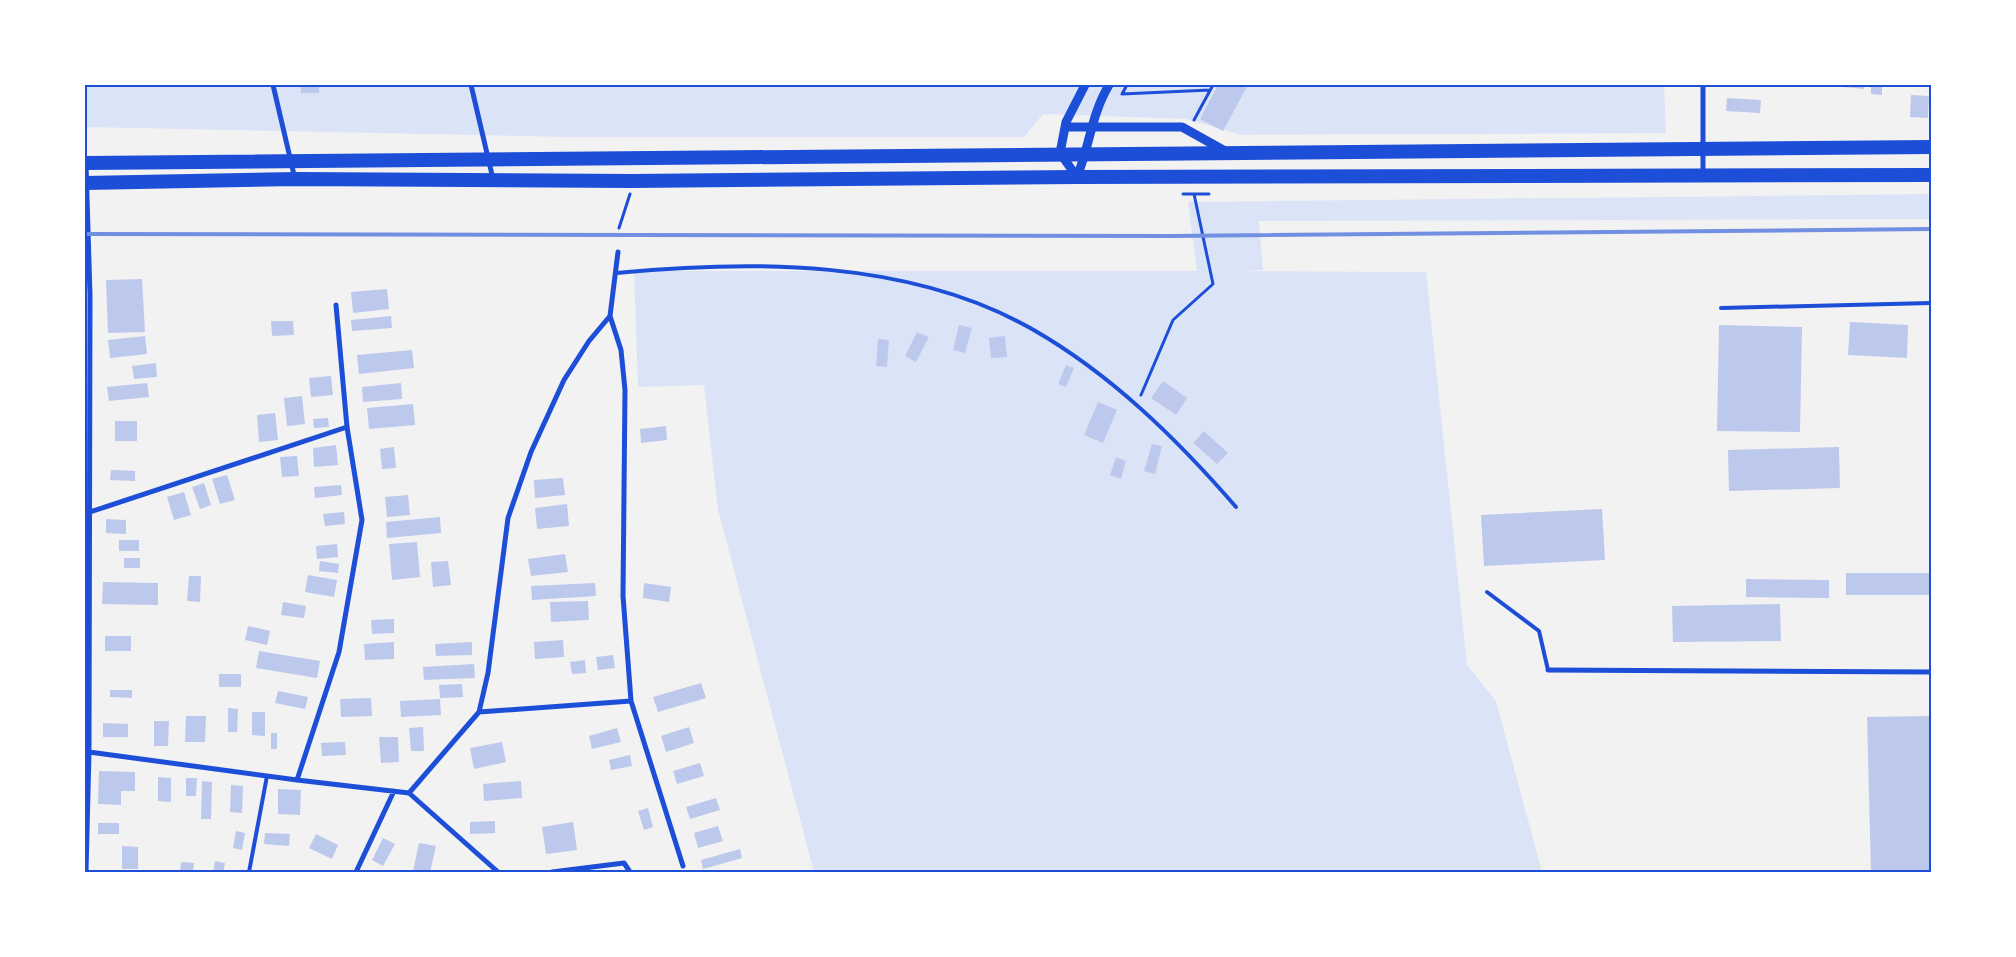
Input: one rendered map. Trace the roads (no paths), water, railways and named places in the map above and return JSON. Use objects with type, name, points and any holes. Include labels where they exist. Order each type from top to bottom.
[{"type":"highway","points":[[86,163],[1060,153],[1931,147]]},
{"type":"highway","points":[[86,183],[295,179],[631,181],[1077,177],[1931,175]]},
{"type":"street","points":[[273,85],[295,179]]},
{"type":"street","points":[[471,85],[493,179]]},
{"type":"street","points":[[1077,177],[1060,153],[1065,127],[1085,85]]},
{"type":"street","points":[[1077,177],[1086,153],[1090,127],[1097,105],[1108,85]]},
{"type":"street","points":[[1702,85],[1703,176]]},
{"type":"street","points":[[1065,127],[1182,127],[1227,152]]},
{"type":"street","points":[[86,163],[89,752],[86,872]]},
{"type":"street","points":[[618,252],[610,316],[621,350],[625,390],[623,596],[631,701],[683,866]]},
{"type":"street","points":[[297,780],[339,652],[362,520],[347,427],[336,305]]},
{"type":"street","points":[[409,793],[479,712],[488,673],[508,518],[531,452],[564,380],[589,341],[610,316]]},
{"type":"street","points":[[87,513],[347,427]]},
{"type":"street","points":[[1548,670],[1931,672]]},
{"type":"street","points":[[479,712],[631,701]]},
{"type":"street","points":[[89,752],[409,793],[498,872]]},
{"type":"street","points":[[356,872],[394,791]]},
{"type":"street","points":[[552,872],[624,863],[630,872]]},
{"type":"lane","points":[[616,274],[701,266],[784,266],[867,275],[931,289],[980,304],[1031,328],[1082,360],[1137,405],[1188,454],[1236,507]]},
{"type":"lane","points":[[1721,308],[1931,304]]},
{"type":"lane","points":[[1487,592],[1539,631],[1548,670]]},
{"type":"lane","points":[[249,872],[267,776]]},
{"type":"railway","points":[[85,234],[1171,236],[1931,229]]}]
